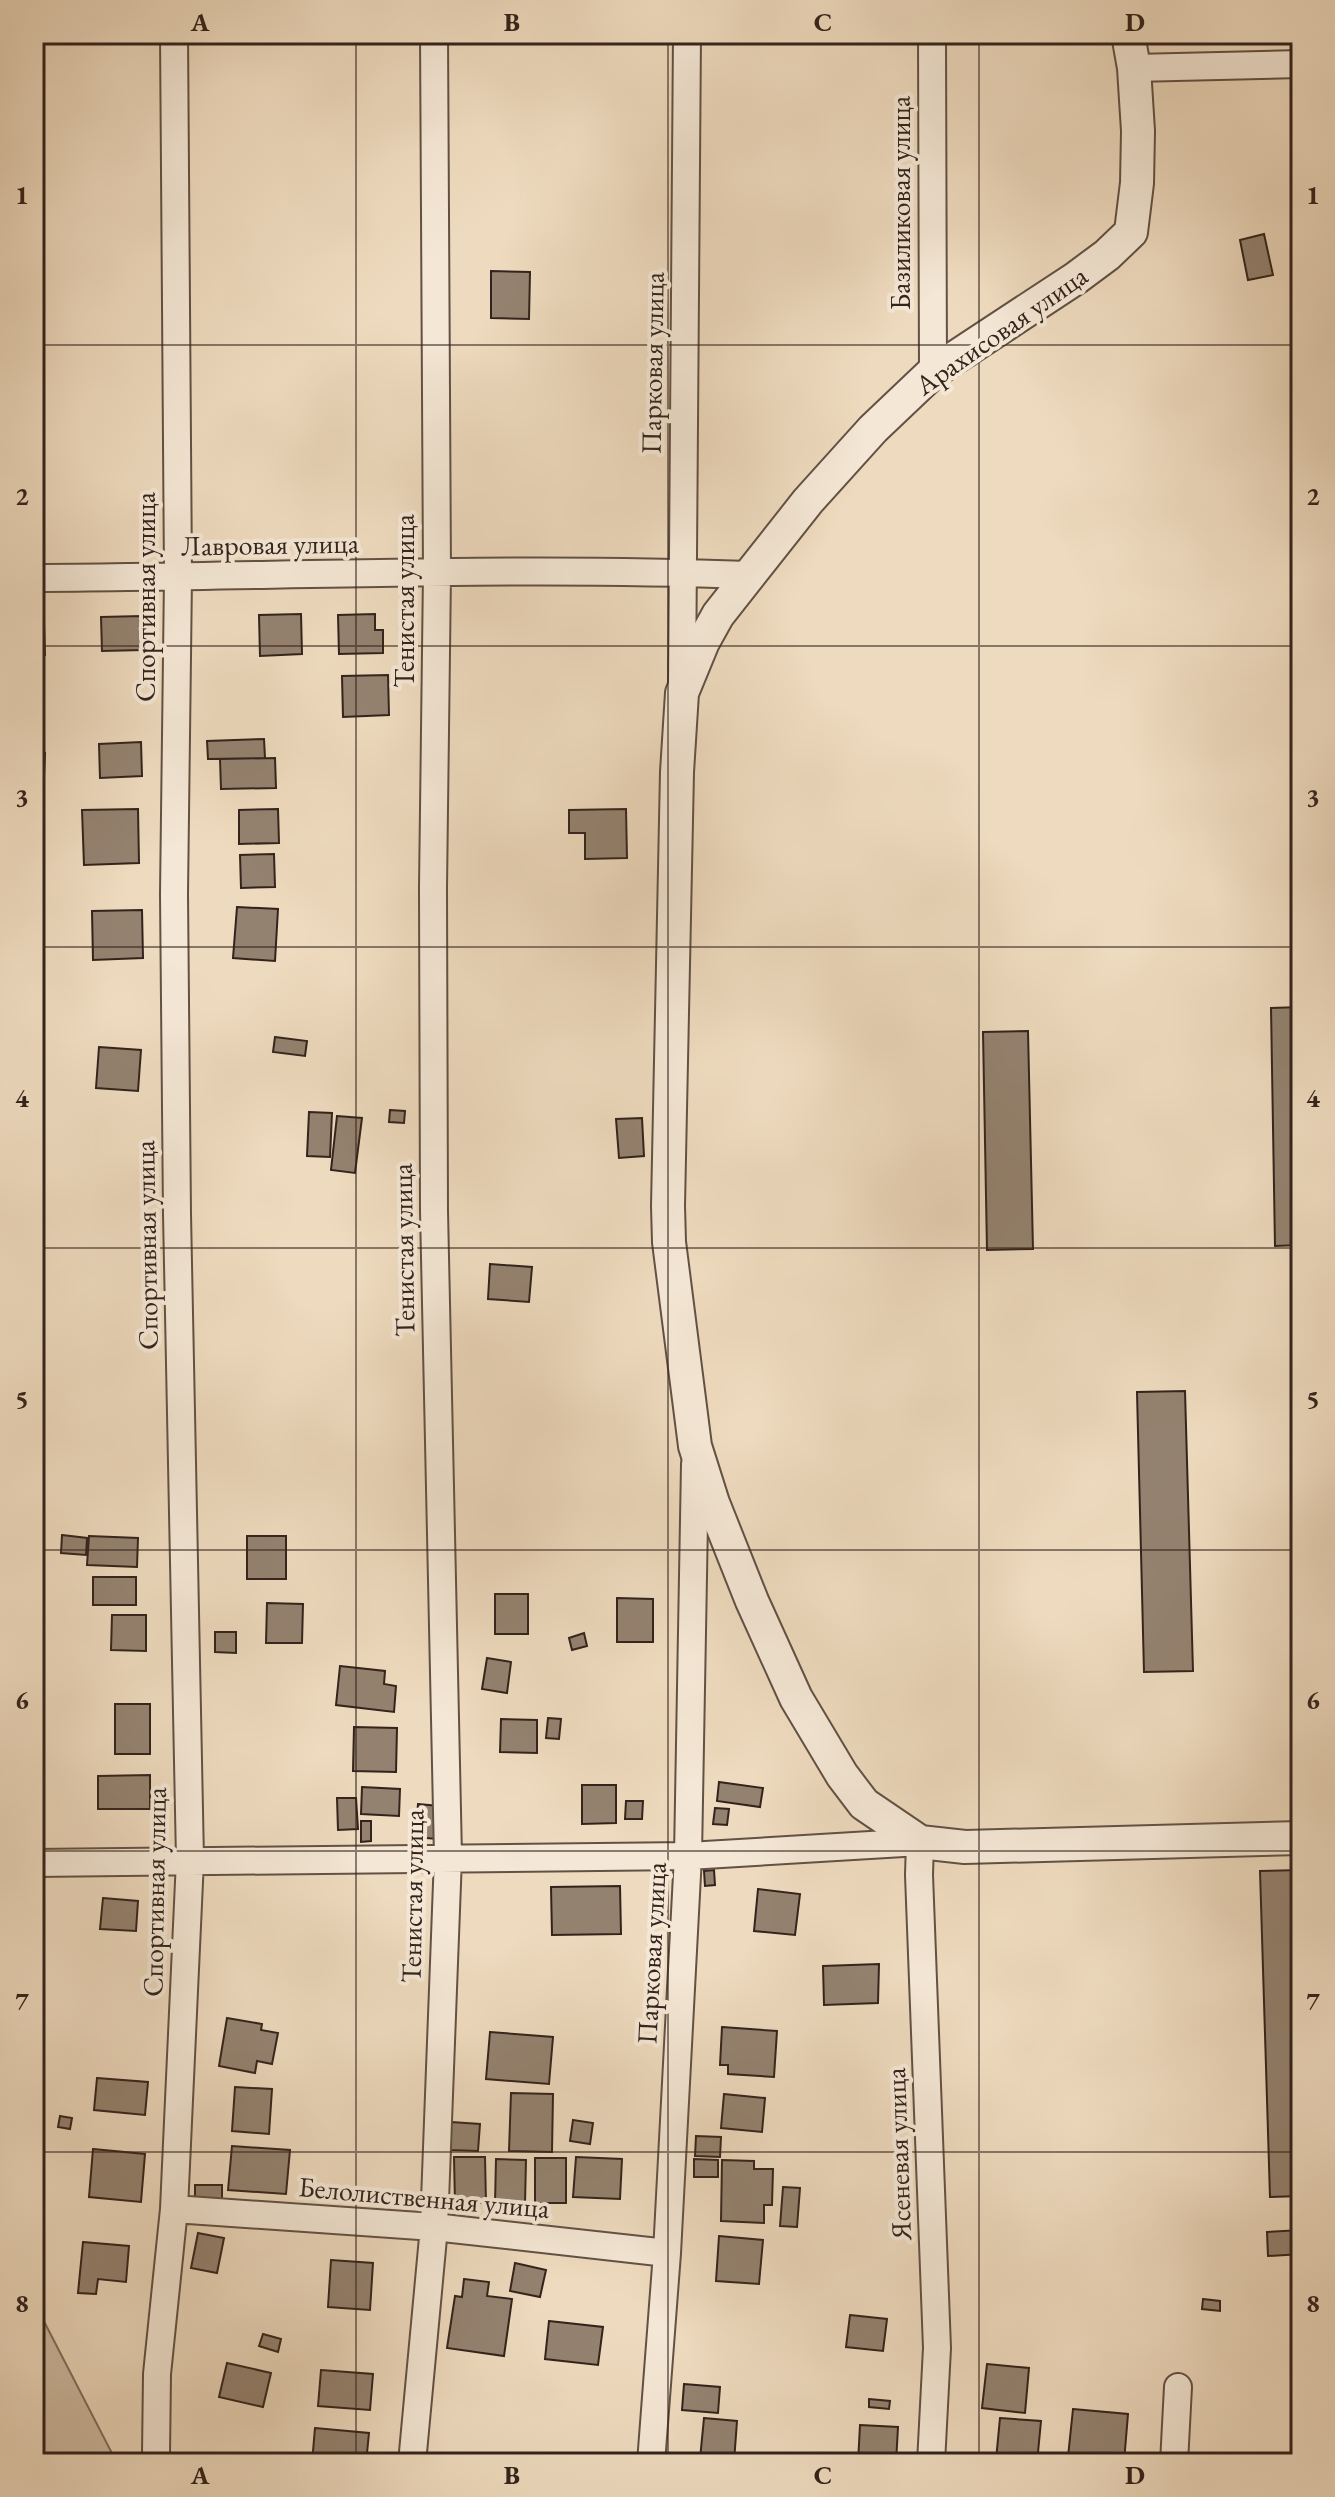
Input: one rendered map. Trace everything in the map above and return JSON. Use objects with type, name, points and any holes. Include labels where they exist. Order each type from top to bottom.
[{"type":"street","name":"Спортивная улица","points":[[156,2454],[157,2374],[174,2209],[190,1860],[177,1214],[174,878],[178,577],[174,34]]},
{"type":"street","name":"Тенистая улица","points":[[412,2463],[434,2227],[448,1857],[434,1211],[433,888],[437,573],[434,34]]},
{"type":"street","name":"Парковая улица","points":[[682,693],[687,34]]},
{"type":"street","name":"Базиликовая улица","points":[[932,34],[933,372]]},
{"type":"street","points":[[1128,34],[1134,68],[1301,64]]},
{"type":"street","name":"Арахисовая улица","points":[[920,1842],[864,1804],[842,1775],[796,1698],[733,1558],[695,1446],[669,1242],[668,1206],[677,772],[682,693],[718,615],[808,501],[873,429],[933,372],[1076,278],[1131,232],[1138,144],[1134,68]]},
{"type":"street","name":"Лавровая улица","points":[[34,578],[437,573],[681,572],[748,575]]},
{"type":"street","name":"Парковая улица","points":[[651,2463],[667,2253],[688,1856],[695,1446]]},
{"type":"street","points":[[34,1863],[688,1856],[920,1842],[994,1847],[1301,1838]]},
{"type":"street","name":"Ясеневая улица","points":[[920,1842],[937,2348],[931,2463]]},
{"type":"street","name":"Белолиственная улица","points":[[174,2209],[434,2227],[667,2253]]},
{"type":"street","points":[[1174,2463],[1178,2387]]},
{"type":"shaded area","points":[[34,2302],[117,2463],[34,2463]]},
{"type":"building","points":[[1264,234],[1273,275],[1248,280],[1240,240]]},
{"type":"building","points":[[491,271],[530,272],[529,319],[491,318]]},
{"type":"building","points":[[301,614],[302,654],[260,656],[259,615]]},
{"type":"building","points":[[375,614],[375,630],[383,630],[383,653],[339,654],[338,615]]},
{"type":"building","points":[[142,616],[143,650],[102,651],[101,617]]},
{"type":"building","points":[[34,623],[44,623],[45,655],[34,656]]},
{"type":"building","points":[[388,675],[389,715],[343,717],[342,676]]},
{"type":"building","points":[[264,739],[265,758],[208,759],[207,741]]},
{"type":"building","points":[[141,742],[142,776],[100,778],[99,744]]},
{"type":"building","points":[[34,752],[45,753],[43,799],[34,799]]},
{"type":"building","points":[[275,758],[276,788],[221,789],[220,759]]},
{"type":"building","points":[[138,809],[139,863],[84,865],[82,810]]},
{"type":"building","points":[[278,809],[279,843],[239,844],[239,810]]},
{"type":"building","points":[[626,809],[627,858],[585,859],[585,833],[569,833],[569,810]]},
{"type":"building","points":[[274,854],[275,887],[241,888],[240,855]]},
{"type":"building","points":[[237,907],[278,909],[275,961],[233,958]]},
{"type":"building","points":[[142,910],[143,958],[93,960],[92,911]]},
{"type":"building","points":[[1301,1007],[1301,1245],[1275,1246],[1271,1008]]},
{"type":"building","points":[[1028,1031],[1033,1249],[987,1250],[983,1032]]},
{"type":"building","points":[[275,1037],[307,1041],[305,1056],[273,1052]]},
{"type":"building","points":[[99,1047],[141,1050],[138,1091],[96,1088]]},
{"type":"building","points":[[390,1110],[405,1111],[404,1123],[389,1122]]},
{"type":"building","points":[[309,1112],[332,1113],[330,1157],[307,1156]]},
{"type":"building","points":[[337,1116],[362,1118],[355,1173],[331,1170]]},
{"type":"building","points":[[642,1118],[644,1156],[619,1158],[616,1119]]},
{"type":"building","points":[[490,1264],[532,1267],[529,1302],[488,1299]]},
{"type":"building","points":[[1185,1391],[1193,1671],[1144,1672],[1137,1392]]},
{"type":"building","points":[[62,1535],[87,1538],[86,1555],[61,1553]]},
{"type":"building","points":[[89,1536],[138,1538],[137,1567],[87,1565]]},
{"type":"building","points":[[247,1536],[286,1536],[286,1579],[247,1579]]},
{"type":"building","points":[[34,1550],[41,1550],[41,1584],[34,1584]]},
{"type":"building","points":[[93,1577],[136,1577],[136,1605],[93,1605]]},
{"type":"building","points":[[495,1594],[528,1594],[528,1634],[495,1634]]},
{"type":"building","points":[[617,1598],[653,1599],[653,1642],[617,1642]]},
{"type":"building","points":[[267,1603],[303,1604],[302,1643],[266,1643]]},
{"type":"building","points":[[112,1615],[146,1615],[146,1651],[111,1650]]},
{"type":"building","points":[[215,1632],[236,1632],[236,1653],[215,1652]]},
{"type":"building","points":[[584,1633],[587,1646],[572,1650],[569,1638]]},
{"type":"building","points":[[487,1658],[511,1662],[507,1693],[482,1689]]},
{"type":"building","points":[[340,1666],[385,1671],[384,1684],[396,1686],[394,1712],[336,1705]]},
{"type":"building","points":[[115,1704],[150,1704],[150,1754],[115,1754]]},
{"type":"building","points":[[548,1718],[561,1719],[559,1739],[546,1738]]},
{"type":"building","points":[[501,1719],[537,1720],[537,1753],[500,1752]]},
{"type":"building","points":[[354,1727],[397,1728],[396,1772],[353,1771]]},
{"type":"building","points":[[150,1775],[150,1809],[98,1809],[98,1776]]},
{"type":"building","points":[[719,1782],[763,1788],[760,1807],[717,1801]]},
{"type":"building","points":[[582,1785],[616,1785],[616,1823],[582,1824]]},
{"type":"building","points":[[362,1787],[400,1789],[399,1816],[361,1814]]},
{"type":"building","points":[[337,1798],[356,1798],[358,1829],[338,1830]]},
{"type":"building","points":[[626,1801],[643,1801],[642,1819],[625,1819]]},
{"type":"building","points":[[418,1804],[439,1806],[437,1839],[415,1837]]},
{"type":"building","points":[[715,1808],[729,1809],[727,1825],[713,1824]]},
{"type":"building","points":[[361,1821],[371,1821],[371,1841],[361,1842]]},
{"type":"building","points":[[714,1870],[715,1885],[705,1886],[704,1871]]},
{"type":"building","points":[[1301,1870],[1301,2196],[1270,2197],[1260,1871]]},
{"type":"building","points":[[620,1886],[621,1934],[552,1935],[551,1887]]},
{"type":"building","points":[[758,1889],[800,1894],[795,1935],[754,1931]]},
{"type":"building","points":[[103,1898],[138,1901],[136,1931],[100,1929]]},
{"type":"building","points":[[879,1964],[878,2003],[824,2005],[823,1966]]},
{"type":"building","points":[[227,2018],[262,2024],[261,2030],[278,2033],[272,2064],[257,2061],[255,2073],[219,2066]]},
{"type":"building","points":[[722,2027],[777,2031],[774,2077],[728,2074],[728,2065],[720,2065]]},
{"type":"building","points":[[490,2032],[553,2037],[549,2084],[486,2079]]},
{"type":"building","points":[[97,2078],[148,2082],[145,2115],[94,2110]]},
{"type":"building","points":[[235,2087],[272,2089],[269,2134],[232,2131]]},
{"type":"building","points":[[511,2093],[553,2094],[552,2152],[509,2151]]},
{"type":"building","points":[[724,2094],[765,2098],[762,2132],[721,2128]]},
{"type":"building","points":[[60,2116],[72,2118],[70,2129],[58,2127]]},
{"type":"building","points":[[573,2120],[593,2123],[590,2144],[570,2141]]},
{"type":"building","points":[[451,2122],[480,2124],[478,2151],[450,2150]]},
{"type":"building","points":[[696,2136],[721,2137],[720,2157],[695,2156]]},
{"type":"building","points":[[232,2146],[290,2150],[286,2194],[228,2190]]},
{"type":"building","points":[[93,2149],[145,2154],[141,2202],[89,2197]]},
{"type":"building","points":[[454,2157],[485,2157],[486,2203],[455,2203]]},
{"type":"building","points":[[576,2157],[622,2159],[620,2199],[573,2197]]},
{"type":"building","points":[[535,2158],[566,2158],[566,2203],[535,2203]]},
{"type":"building","points":[[496,2159],[526,2160],[525,2204],[495,2203]]},
{"type":"building","points":[[694,2159],[718,2160],[718,2177],[694,2177]]},
{"type":"building","points":[[722,2160],[754,2161],[754,2169],[773,2169],[772,2205],[764,2205],[764,2223],[721,2221]]},
{"type":"building","points":[[195,2185],[222,2185],[222,2203],[195,2203]]},
{"type":"building","points":[[783,2187],[800,2188],[797,2227],[780,2226]]},
{"type":"building","points":[[1301,2230],[1301,2254],[1268,2256],[1267,2232]]},
{"type":"building","points":[[198,2233],[224,2238],[217,2273],[191,2268]]},
{"type":"building","points":[[719,2236],[763,2240],[759,2284],[716,2281]]},
{"type":"building","points":[[83,2242],[129,2246],[126,2282],[98,2279],[96,2294],[78,2293]]},
{"type":"building","points":[[331,2260],[373,2263],[370,2310],[328,2307]]},
{"type":"building","points":[[515,2263],[546,2270],[540,2297],[510,2291]]},
{"type":"building","points":[[464,2279],[489,2282],[487,2296],[512,2299],[504,2356],[447,2348],[455,2296],[462,2297]]},
{"type":"building","points":[[1203,2299],[1220,2301],[1220,2311],[1202,2309]]},
{"type":"building","points":[[850,2315],[887,2319],[883,2351],[846,2347]]},
{"type":"building","points":[[549,2321],[603,2327],[598,2365],[545,2359]]},
{"type":"building","points":[[263,2334],[281,2339],[278,2352],[259,2346]]},
{"type":"building","points":[[227,2363],[271,2373],[263,2407],[219,2397]]},
{"type":"building","points":[[987,2364],[1029,2368],[1025,2413],[982,2408]]},
{"type":"building","points":[[321,2370],[373,2374],[370,2410],[318,2406]]},
{"type":"building","points":[[684,2384],[720,2387],[718,2413],[682,2410]]},
{"type":"building","points":[[869,2399],[890,2401],[889,2409],[869,2407]]},
{"type":"building","points":[[1073,2409],[1128,2414],[1124,2462],[1068,2457]]},
{"type":"building","points":[[704,2418],[737,2421],[734,2462],[700,2459]]},
{"type":"building","points":[[1000,2418],[1041,2421],[1037,2463],[996,2460]]},
{"type":"building","points":[[860,2425],[898,2427],[896,2463],[858,2463]]},
{"type":"building","points":[[315,2428],[369,2433],[366,2463],[312,2463]]}]
